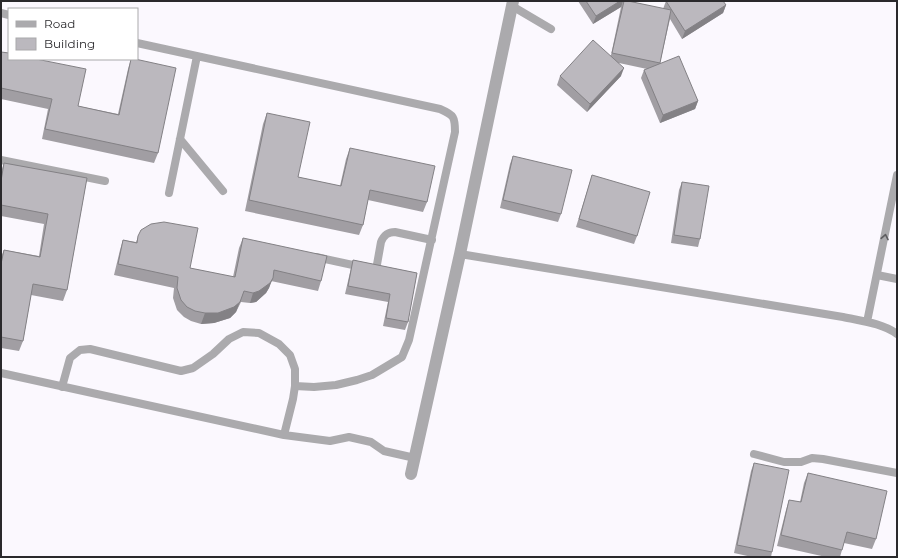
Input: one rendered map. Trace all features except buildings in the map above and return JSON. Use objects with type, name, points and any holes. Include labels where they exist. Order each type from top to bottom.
[{"type":"street","points":[[411,474],[460,254],[513,3]]},
{"type":"lane","points":[[513,3],[550,29]]},
{"type":"lane","points":[[138,43],[440,108],[451,113],[455,120],[455,132],[432,240],[418,279],[409,340],[402,357],[372,375],[357,380],[336,385],[314,387],[295,386]]},
{"type":"lane","points":[[169,193],[197,56]]},
{"type":"lane","points":[[180,139],[223,191]]},
{"type":"lane","points":[[1,160],[105,181]]},
{"type":"lane","points":[[867,322],[897,175]]},
{"type":"lane","points":[[307,255],[380,271],[381,242],[386,234],[395,232],[432,240]]},
{"type":"lane","points":[[460,254],[843,317],[867,322],[893,331],[897,334]]},
{"type":"lane","points":[[877,275],[897,279]]},
{"type":"lane","points":[[62,387],[70,358],[80,350],[90,349],[181,371],[193,368],[213,354],[229,339],[243,332],[259,333],[279,344],[290,355],[296,369],[293,399],[284,435]]},
{"type":"lane","points":[[1,373],[284,435],[330,441],[350,437],[371,442],[384,451],[414,458]]},
{"type":"lane","points":[[754,454],[784,462],[801,462],[812,458],[897,472]]}]
